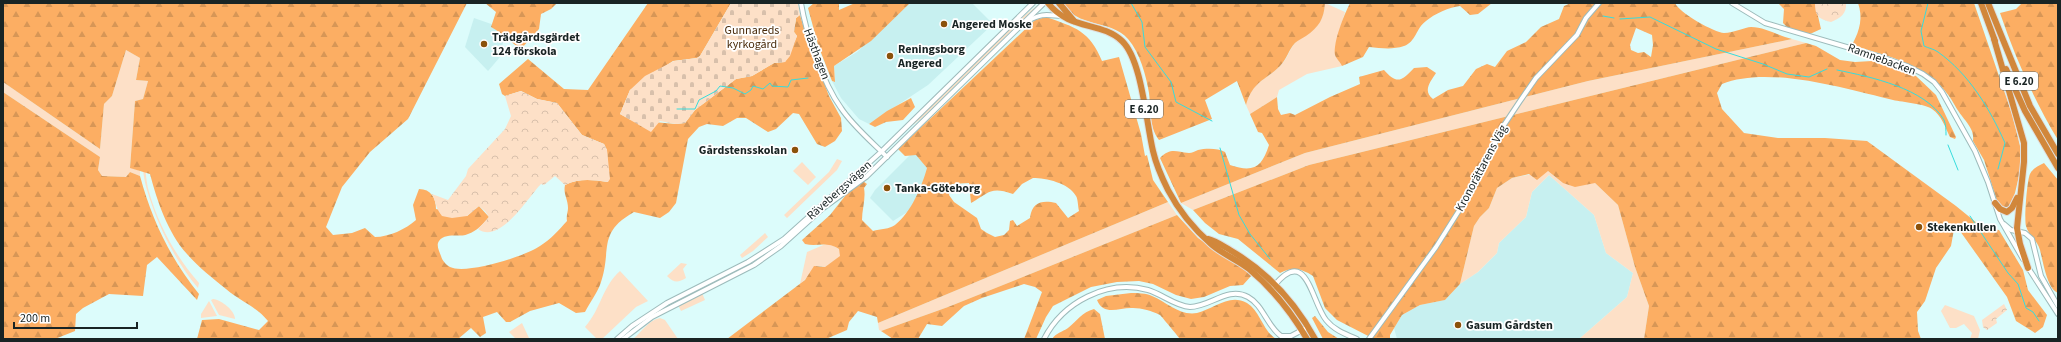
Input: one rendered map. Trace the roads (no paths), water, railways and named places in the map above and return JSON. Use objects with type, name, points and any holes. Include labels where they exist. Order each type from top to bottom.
[{"type":"highway","name":"E 6.20","points":[[1048,3],[1062,16],[1077,23],[1114,35],[1128,49],[1137,68],[1153,152],[1162,177],[1182,213],[1194,228],[1211,244],[1273,287],[1291,302],[1315,339]]},
{"type":"highway","points":[[1059,3],[1077,23]]},
{"type":"highway","name":"E 6.20","points":[[1981,3],[1994,39],[2025,111],[2058,168]]},
{"type":"highway","name":"E 6.20","points":[[1988,3],[2030,106],[2058,154]]},
{"type":"highway","points":[[1994,39],[2024,143],[2024,162],[2018,232],[2028,268]]},
{"type":"highway","points":[[1995,203],[2002,211],[2009,211],[2014,205],[2021,185]]},
{"type":"highway","name":"E 6.20","points":[[1273,287],[1307,339]]},
{"type":"street","name":"Hästhagen","points":[[801,3],[804,22],[828,86],[838,103],[855,124],[887,157]]},
{"type":"street","name":"Rävebergsvägen","points":[[617,339],[632,326],[667,303],[748,262],[784,239],[882,152],[1033,3]]},
{"type":"street","name":"Rävebergsvägen","points":[[623,339],[652,317],[754,265],[769,255],[822,209],[866,177],[1044,3]]},
{"type":"street","name":"Kronorättarens Väg","points":[[1369,339],[1436,247],[1472,190],[1504,125],[1520,100],[1536,78],[1577,35],[1586,18],[1599,3]]},
{"type":"street","name":"Ramnebacken","points":[[1732,3],[1765,23],[1884,58],[1923,74],[1942,92],[1982,166],[2000,219],[2028,268],[2058,314]]},
{"type":"street","name":"Rävebergsvägen","points":[[1021,26],[1040,15],[1048,14],[1062,16]]},
{"type":"street","points":[[2000,219],[2009,229],[2025,233],[2032,239],[2041,276],[2058,306]]},
{"type":"street","points":[[1273,287],[1281,277],[1289,273],[1302,274],[1308,279],[1316,304],[1326,320],[1338,331],[1357,339]]},
{"type":"street","points":[[1044,339],[1055,321],[1077,302],[1094,293],[1108,289],[1129,287],[1146,290],[1189,307],[1208,303],[1230,294],[1241,295],[1253,301],[1281,336],[1291,336],[1308,327]]},
{"type":"waterway","points":[[1131,3],[1142,22],[1145,47],[1171,82],[1176,102],[1212,121]]},
{"type":"waterway","points":[[1928,3],[1921,31],[1924,46],[1936,51],[1949,61],[1969,81],[1978,93],[1993,118],[2005,143],[1998,169]]},
{"type":"waterway","points":[[1603,16],[1614,18]]},
{"type":"waterway","points":[[1620,19],[1650,17],[1716,49],[1763,64],[1787,74],[1809,77],[1827,69]]},
{"type":"waterway","points":[[1837,70],[1881,80],[1911,92],[1935,109],[1944,120],[1946,125],[1946,135]]},
{"type":"waterway","points":[[677,109],[695,109],[699,100],[716,91],[720,86],[733,88],[745,94],[751,90],[753,86],[763,89],[770,83],[772,86],[788,87],[791,80],[808,78]]},
{"type":"waterway","points":[[1948,145],[1958,170]]},
{"type":"waterway","points":[[1220,148],[1239,215],[1250,234],[1270,259]]},
{"type":"waterway","points":[[1970,216],[2008,273],[2018,284],[2026,308],[2033,312],[2039,321]]},
{"type":"place","name":"Angered Moske","points":[[944,24]]},
{"type":"place","name":"Trädgårdsgärdet 124 förskola","points":[[484,44]]},
{"type":"place","name":"Reningsborg Angered","points":[[890,56]]},
{"type":"place","name":"Gårdstensskolan","points":[[795,150]]},
{"type":"place","name":"Tanka-Göteborg","points":[[887,188]]},
{"type":"place","name":"Stekenkullen","points":[[1919,227]]},
{"type":"place","name":"Gasum Gårdsten","points":[[1458,325]]},
{"type":"park label","name":"Gunnareds kyrkogård","points":[[752,37]]}]
